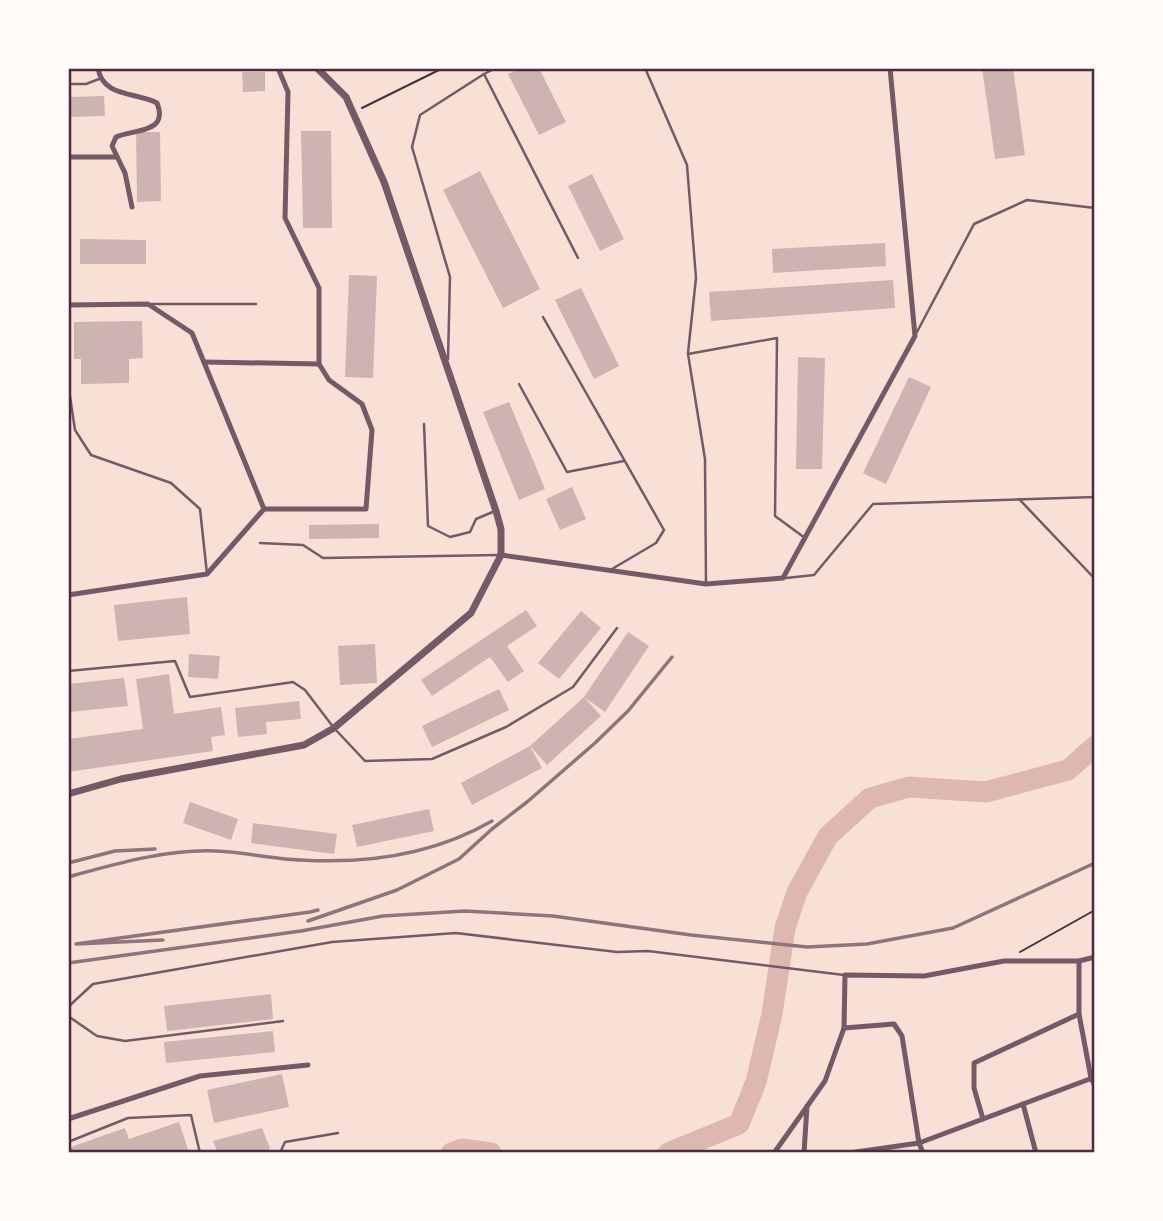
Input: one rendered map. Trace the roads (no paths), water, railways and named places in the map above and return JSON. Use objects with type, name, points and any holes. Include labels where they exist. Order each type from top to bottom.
[{"type":"street","points":[[98,68],[99,79],[107,87],[157,103],[161,112],[155,126],[116,137],[112,146],[125,173],[132,207]]},
{"type":"street","points":[[68,595],[207,574],[264,509],[366,509],[372,430],[362,404],[329,380],[319,364],[318,288],[285,218],[288,92],[278,68]]},
{"type":"street","points":[[68,794],[121,779],[304,745],[334,728],[471,613],[501,555],[501,529],[496,511],[384,182],[346,97],[317,68]]},
{"type":"street","points":[[501,555],[706,584],[783,578],[915,336],[890,68]]},
{"type":"street","points":[[68,157],[116,157]]},
{"type":"street","points":[[68,305],[148,304],[192,333],[264,509]]},
{"type":"street","points":[[204,362],[319,364]]},
{"type":"street","points":[[774,1153],[825,1081],[844,1028],[845,975],[924,976],[1004,961],[1079,961],[1095,957]]},
{"type":"street","points":[[1079,961],[1079,1014],[1095,1086]]},
{"type":"street","points":[[983,1119],[975,1088],[975,1063],[1079,1014]]},
{"type":"street","points":[[844,1028],[894,1024],[902,1036],[919,1143],[923,1153]]},
{"type":"street","points":[[68,1119],[200,1076],[307,1065]]},
{"type":"street","points":[[849,1153],[919,1143],[1093,1078]]},
{"type":"street","points":[[1023,1104],[1036,1153]]},
{"type":"street","points":[[804,1153],[807,1106]]},
{"type":"lane","points":[[448,365],[450,276],[412,147],[420,115],[496,68]]},
{"type":"lane","points":[[645,68],[687,165],[695,278],[688,354],[705,458],[706,584]]},
{"type":"lane","points":[[484,74],[578,258]]},
{"type":"lane","points":[[68,84],[99,79]]},
{"type":"lane","points":[[915,336],[974,224],[1027,200],[1095,208]]},
{"type":"lane","points":[[148,304],[256,304]]},
{"type":"lane","points":[[543,317],[664,530],[656,543],[610,570]]},
{"type":"lane","points":[[688,354],[777,338],[775,516],[805,538]]},
{"type":"lane","points":[[68,383],[75,430],[91,455],[171,482],[200,509],[207,574]]},
{"type":"lane","points":[[519,384],[567,472],[625,461]]},
{"type":"lane","points":[[424,424],[428,526],[450,537],[470,532],[477,519],[496,511]]},
{"type":"lane","points":[[783,578],[814,575],[873,504],[1095,497]]},
{"type":"lane","points":[[1019,499],[1095,579]]},
{"type":"lane","points":[[260,543],[303,545],[323,558],[501,555]]},
{"type":"lane","points":[[68,671],[174,661],[190,697],[293,682],[305,690],[334,728],[365,761],[432,759],[506,727],[573,687],[617,628]]},
{"type":"lane","points":[[68,1007],[93,985],[332,942],[456,933],[617,952],[648,951],[845,975]]},
{"type":"lane","points":[[68,1016],[97,1036],[125,1041],[283,1021]]},
{"type":"lane","points":[[68,1142],[128,1118],[191,1115],[200,1153]]},
{"type":"lane","points":[[280,1153],[285,1142],[338,1133]]},
{"type":"waterway","points":[[668,1153],[739,1124],[756,1082],[772,1014],[785,928],[797,892],[828,836],[870,798],[909,787],[986,792],[1068,770],[1095,746]]},
{"type":"waterway","points":[[451,1153],[462,1149],[491,1153]]},
{"type":"railway","points":[[308,921],[397,890],[459,859],[595,743],[628,711],[672,657]]},
{"type":"railway","points":[[68,877],[141,858],[178,852],[227,852],[326,861],[399,855],[447,842],[492,821]]},
{"type":"railway","points":[[68,863],[115,851],[155,849]]},
{"type":"railway","points":[[68,963],[301,931],[383,916],[465,911],[553,916],[691,935],[807,947],[867,944],[953,928],[1095,863]]},
{"type":"railway","points":[[163,940],[76,944],[318,910]]}]
